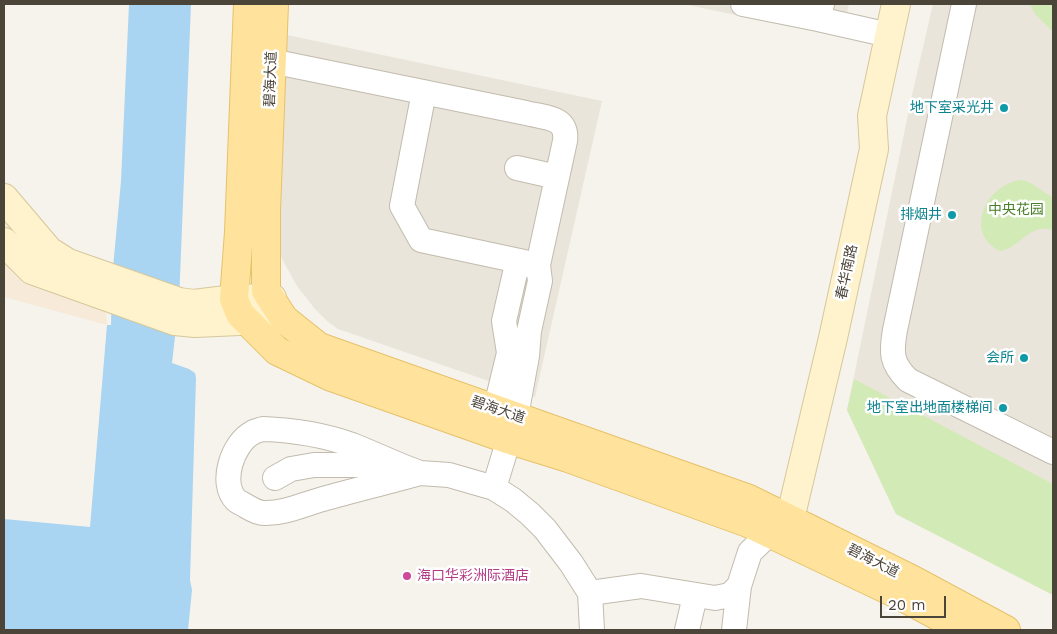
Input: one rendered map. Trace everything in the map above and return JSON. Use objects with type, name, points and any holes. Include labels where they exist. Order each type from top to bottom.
[{"type":"main road","name":"碧海大道","points":[[248,4],[239,232],[240,310],[277,351],[330,376],[716,486],[780,526],[899,595],[964,630]]},
{"type":"main road","name":"碧海大道","points":[[274,4],[266,291],[278,309],[319,347],[503,424]]},
{"type":"main road","name":"碧海大道","points":[[780,526],[913,580],[1006,630]]},
{"type":"street","points":[[743,4],[820,11],[883,34]]},
{"type":"street","name":"春华南路","points":[[780,526],[833,338],[874,149],[872,116],[883,34],[883,4]]},
{"type":"street","name":"春华南路","points":[[883,34],[896,4]]},
{"type":"street","points":[[964,4],[892,351],[899,371],[908,380],[1053,452]]},
{"type":"street","points":[[271,61],[526,113],[560,122],[566,130],[566,134],[538,265]]},
{"type":"street","points":[[424,92],[402,206],[421,240],[538,265]]},
{"type":"street","points":[[517,168],[557,176]]},
{"type":"street","points":[[4,198],[49,251],[94,282],[175,321],[194,313],[278,309]]},
{"type":"street","points":[[4,242],[32,270],[94,282]]},
{"type":"street","points":[[494,488],[503,424],[527,356],[517,337],[504,322],[518,267],[524,264],[538,265]]},
{"type":"street","points":[[263,429],[331,439],[351,445],[420,473],[321,499],[289,510],[262,513],[236,500],[230,490],[228,478],[235,453],[242,442],[252,433],[263,429]]},
{"type":"street","points":[[275,478],[291,469],[314,465],[341,464],[449,475],[494,488],[513,500],[544,529],[571,563],[590,593],[592,630]]},
{"type":"street","points":[[734,630],[739,586],[750,552],[780,526]]},
{"type":"street","points":[[590,593],[641,586],[715,598],[730,595],[739,586]]},
{"type":"street","points":[[687,630],[695,596]]},
{"type":"shaded area","points":[[683,4],[849,4],[842,37]]},
{"type":"shaded area","points":[[933,4],[1053,4],[1053,595],[896,514],[847,410],[912,95]]},
{"type":"shaded area","points":[[287,35],[602,101],[535,397],[338,329],[315,309],[297,286],[282,259],[277,243],[281,84]]},
{"type":"shaded area","points":[[4,222],[103,276],[107,325],[4,297]]},
{"type":"green space","points":[[1030,4],[1053,4],[1053,32],[1035,14]]},
{"type":"green space","name":"中央花园","points":[[1021,180],[1030,183],[1053,197],[1053,230],[1037,230],[1008,249],[1000,251],[989,243],[983,233],[981,222],[984,210],[989,199],[998,190],[1009,183]]},
{"type":"green space","points":[[854,379],[1053,484],[1053,595],[896,514],[847,410]]},
{"type":"water","points":[[129,4],[191,4],[179,302],[172,363],[189,369],[195,373],[196,378],[190,580],[192,590],[188,630],[4,630],[4,519],[90,527],[107,325],[111,325],[112,279],[121,181]]},
{"type":"place","name":"地下室采光井","points":[[1004,108]]},
{"type":"place","name":"排烟井","points":[[952,215]]},
{"type":"place","name":"会所","points":[[1024,358]]},
{"type":"place","name":"地下室出地面楼梯间","points":[[1003,408]]},
{"type":"place","name":"海口华彩洲际酒店","points":[[407,576]]}]
